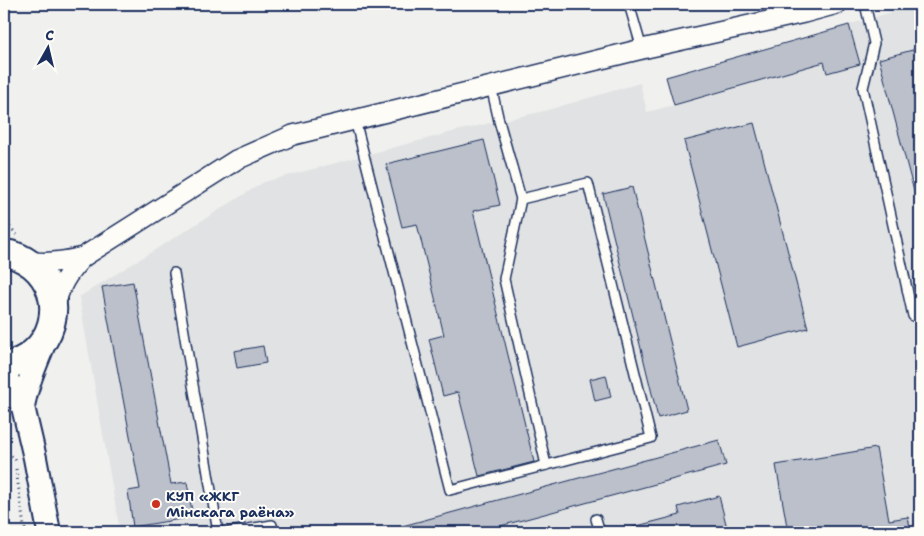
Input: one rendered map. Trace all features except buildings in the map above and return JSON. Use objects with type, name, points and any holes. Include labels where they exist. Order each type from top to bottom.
[{"type":"main road","points":[[4,232],[17,257],[38,270],[46,282],[52,296],[53,310],[52,324],[40,347],[20,362],[4,366]]},
{"type":"street","points":[[53,310],[63,281],[82,257],[236,160],[293,135],[642,49],[837,4]]},
{"type":"street","points":[[17,257],[45,263],[82,257]]},
{"type":"street","points":[[23,407],[24,399],[46,337]]},
{"type":"street","points":[[4,374],[23,407],[49,532]]},
{"type":"lane","points":[[628,4],[642,49]]},
{"type":"lane","points":[[865,4],[874,43],[863,88],[913,316]]},
{"type":"lane","points":[[491,86],[521,199],[504,279],[546,465]]},
{"type":"lane","points":[[356,120],[450,490],[651,438],[588,183],[521,199]]},
{"type":"lane","points":[[174,273],[218,532]]},
{"type":"lane","points":[[596,520],[600,532]]},
{"type":"lane","points":[[230,532],[272,525]]},
{"type":"path","points":[[4,449],[16,461],[26,532]]},
{"type":"shaded area","name":"КУП «ЖКГ Мінскага раёна»","points":[[920,4],[920,532],[120,532],[79,297],[264,182],[456,131],[544,111],[640,83],[647,112],[674,105],[666,77]]},
{"type":"place","name":"КУП «ЖКГ Мінскага раёна»","points":[[156,504]]}]
